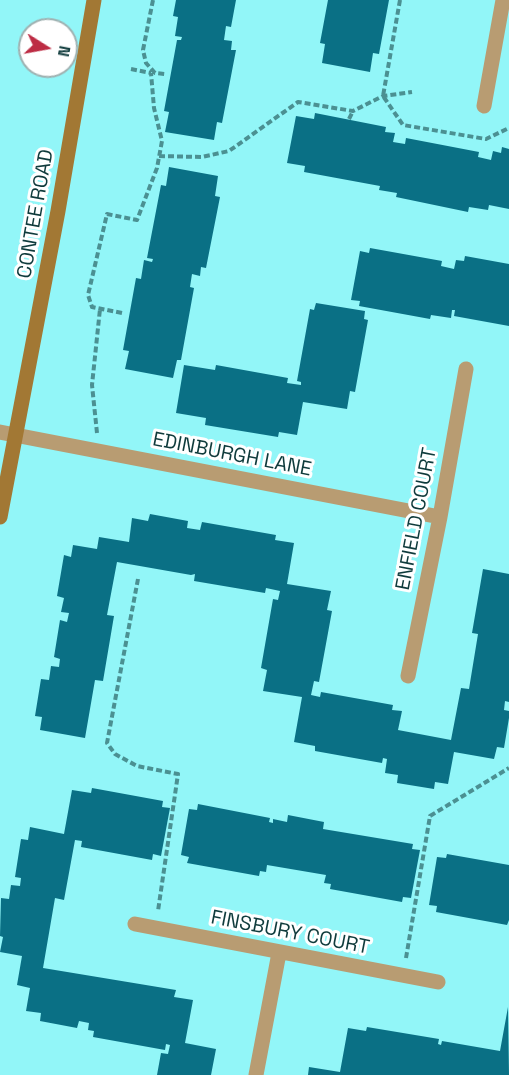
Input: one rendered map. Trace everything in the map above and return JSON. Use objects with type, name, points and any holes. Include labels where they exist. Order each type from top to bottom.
[{"type":"street","name":"CONTEE ROAD","points":[[0,517],[8,434],[58,211],[94,0]]},
{"type":"street","points":[[484,105],[502,0]]},
{"type":"street","name":"ENFIELD COURT","points":[[408,676],[440,517],[466,369]]},
{"type":"street","name":"EDINBURGH LANE","points":[[8,434],[440,517]]},
{"type":"street","name":"FINSBURY COURT","points":[[135,924],[438,982]]},
{"type":"street","points":[[256,1075],[279,953]]},
{"type":"path","points":[[122,313],[92,307],[88,295],[106,214],[137,220],[157,168],[162,141],[154,108],[153,73],[146,63],[143,51],[153,0]]},
{"type":"path","points":[[400,0],[383,96],[403,124],[486,140],[509,128]]},
{"type":"path","points":[[131,69],[165,74]]},
{"type":"path","points":[[159,156],[202,157],[229,151],[298,102],[353,111],[383,96],[412,92]]},
{"type":"path","points":[[349,119],[353,111]]},
{"type":"path","points":[[99,451],[92,385],[100,309]]},
{"type":"path","points":[[138,579],[107,743],[115,754],[137,766],[178,774],[156,928]]},
{"type":"path","points":[[403,976],[430,816],[509,768]]},
{"type":"building","points":[[176,0],[236,0],[231,27],[226,26],[224,40],[232,41],[231,50],[236,50],[222,123],[217,122],[214,140],[165,132],[169,112],[164,111],[177,40],[181,40],[182,37],[175,36],[178,17],[173,16]]},
{"type":"building","points":[[328,0],[389,0],[379,54],[373,53],[370,72],[322,63],[325,44],[320,43]]},
{"type":"building","points":[[315,113],[386,127],[385,132],[395,133],[393,142],[405,144],[406,138],[479,152],[478,157],[491,160],[493,151],[501,153],[502,147],[509,149],[509,209],[489,205],[488,210],[469,207],[468,212],[396,197],[397,193],[379,190],[380,186],[304,172],[305,166],[287,163],[296,116],[314,119]]},
{"type":"building","points":[[169,167],[218,176],[215,196],[220,197],[206,268],[201,267],[200,276],[192,274],[190,287],[194,288],[181,360],[177,360],[173,378],[125,369],[129,351],[123,350],[136,278],[141,279],[144,260],[152,262],[153,259],[147,258],[161,185],[166,186]]},
{"type":"building","points":[[370,248],[442,261],[441,266],[454,269],[456,260],[464,261],[465,256],[509,264],[509,326],[454,316],[455,310],[452,310],[451,318],[431,315],[430,319],[359,306],[360,301],[351,300],[360,251],[369,253]]},
{"type":"building","points":[[316,303],[365,311],[364,319],[368,320],[355,392],[350,391],[347,409],[303,402],[297,435],[279,432],[278,437],[205,425],[206,418],[176,413],[184,365],[215,370],[216,365],[288,378],[287,383],[301,385],[301,382],[297,381],[310,309],[314,310]]},
{"type":"building","points":[[150,514],[188,521],[187,528],[200,530],[202,522],[276,535],[275,540],[294,543],[287,584],[331,591],[327,610],[332,611],[319,682],[314,681],[311,695],[320,697],[321,692],[393,705],[392,710],[402,711],[398,730],[451,740],[461,688],[469,689],[478,634],[472,633],[483,569],[509,574],[509,702],[505,701],[504,710],[509,711],[509,718],[504,748],[497,747],[494,759],[454,752],[448,784],[435,782],[434,789],[397,783],[398,775],[385,773],[387,759],[383,758],[382,763],[315,751],[315,746],[294,742],[302,697],[263,691],[267,670],[261,668],[273,599],[278,600],[280,591],[266,588],[265,593],[194,581],[195,574],[117,562],[107,615],[114,616],[103,681],[95,680],[85,738],[40,730],[42,717],[35,716],[41,679],[49,680],[51,666],[59,667],[60,659],[54,657],[60,620],[67,622],[69,613],[61,612],[64,598],[57,596],[64,555],[71,557],[73,545],[97,549],[99,537],[129,542],[132,518],[148,521]]},
{"type":"building","points":[[92,788],[163,801],[162,807],[170,808],[161,856],[153,854],[152,860],[81,847],[82,841],[75,840],[64,900],[55,898],[43,968],[176,990],[174,997],[193,1000],[185,1043],[216,1049],[211,1075],[157,1075],[161,1053],[168,1054],[170,1045],[166,1044],[165,1050],[93,1037],[94,1031],[88,1030],[89,1023],[79,1021],[77,1028],[40,1021],[41,1013],[26,1011],[30,988],[17,985],[22,956],[0,952],[3,937],[0,936],[1,898],[9,899],[11,885],[20,886],[21,878],[15,877],[21,839],[28,840],[30,827],[64,834],[72,790],[91,793]]},
{"type":"building","points":[[198,804],[270,818],[269,822],[273,823],[273,819],[287,822],[288,815],[324,822],[323,829],[413,844],[412,849],[420,850],[411,898],[403,897],[402,902],[330,889],[331,884],[324,883],[326,875],[267,865],[266,872],[260,871],[259,876],[187,863],[189,857],[181,855],[189,809],[197,810]]},
{"type":"building","points":[[447,854],[509,865],[509,920],[507,925],[436,912],[437,906],[429,905],[437,857],[446,858]]},
{"type":"building","points":[[508,1007],[509,1075],[308,1075],[309,1067],[340,1072],[348,1028],[366,1031],[367,1027],[439,1039],[438,1044],[441,1045],[442,1041],[500,1051]]}]
